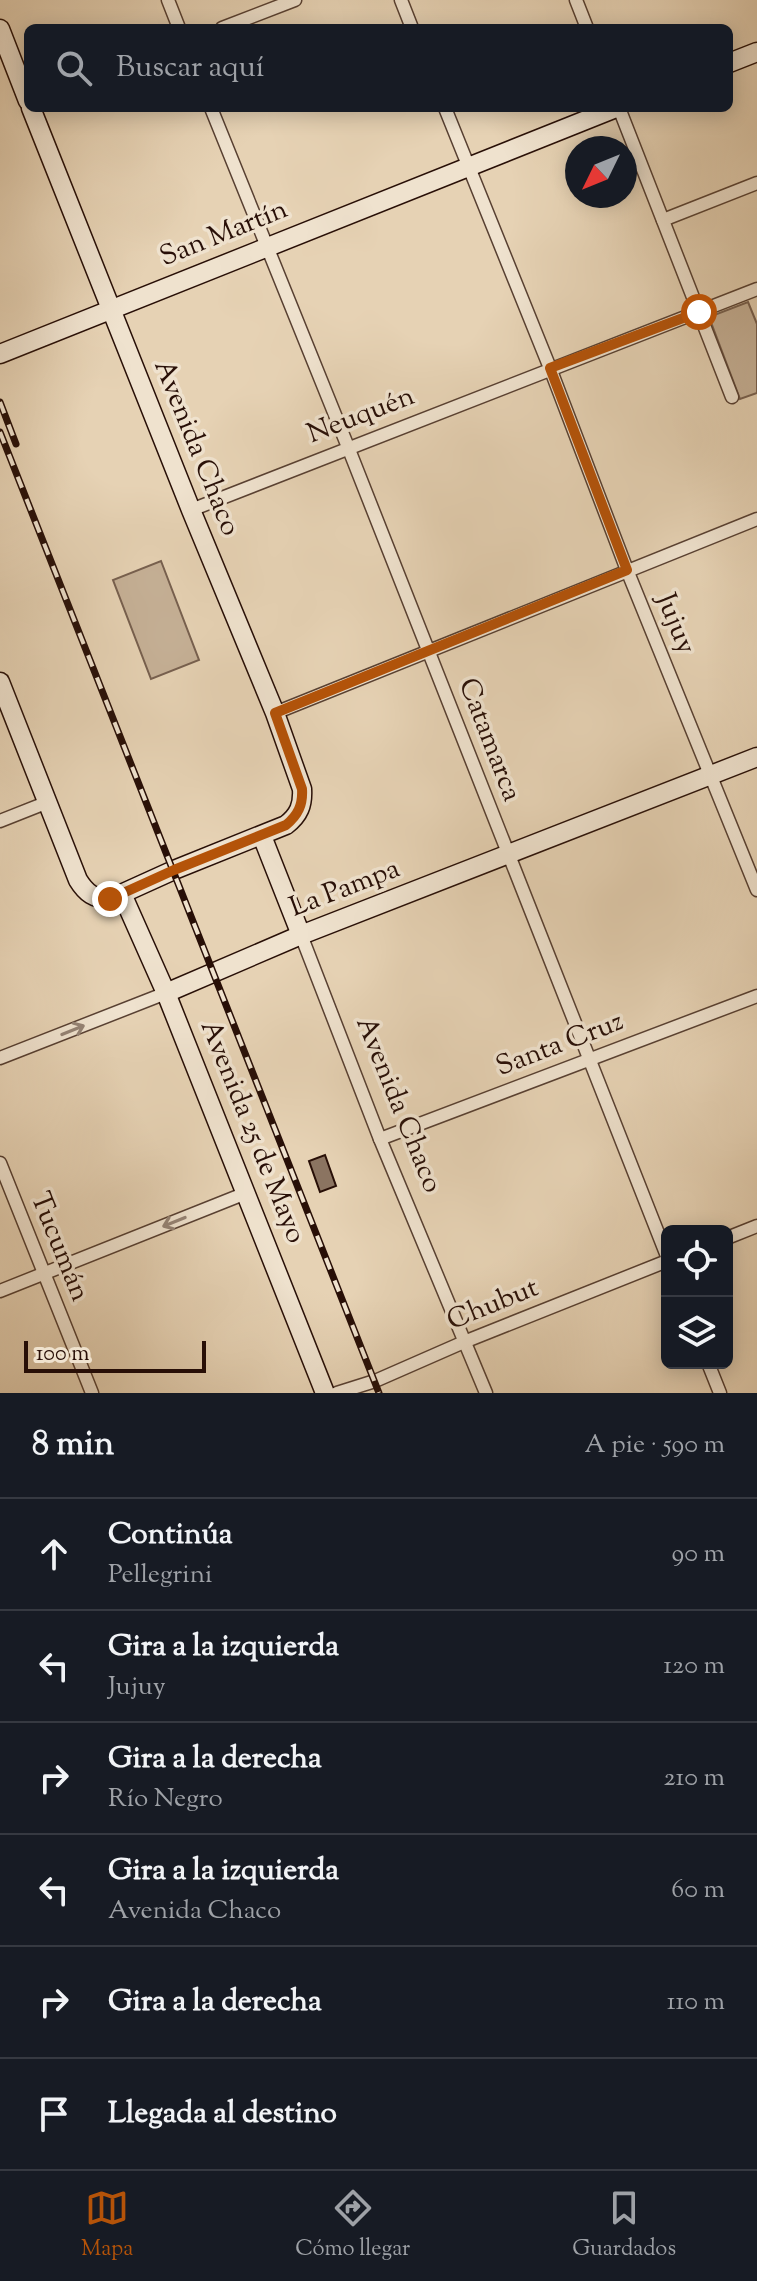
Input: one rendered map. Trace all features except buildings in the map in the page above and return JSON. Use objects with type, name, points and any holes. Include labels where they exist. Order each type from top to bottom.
[{"type":"street","points":[[168,0],[177,24]]},
{"type":"street","points":[[232,24],[295,0]]},
{"type":"street","points":[[401,0],[410,24]]},
{"type":"street","points":[[576,0],[585,24]]},
{"type":"street","points":[[0,29],[24,91]]},
{"type":"street","points":[[733,61],[757,52]]},
{"type":"street","name":"Avenida Chaco","points":[[33,112],[275,713],[302,789],[300,809],[294,818],[262,836],[380,1139],[486,1393]]},
{"type":"street","name":"Catamarca","points":[[213,112],[348,447],[661,1244]]},
{"type":"street","name":"Jujuy","points":[[447,112],[757,890]]},
{"type":"street","name":"San Martín","points":[[0,354],[607,112]]},
{"type":"street","points":[[619,112],[732,397]]},
{"type":"street","points":[[663,220],[757,183]]},
{"type":"street","name":"Neuquén","points":[[191,510],[550,368],[756,292]]},
{"type":"street","points":[[275,713],[757,519]]},
{"type":"street","points":[[0,682],[78,880],[91,895],[110,899],[262,836]]},
{"type":"street","name":"La Pampa","points":[[0,1058],[166,993],[301,935],[757,757]]},
{"type":"street","points":[[0,821],[48,802]]},
{"type":"street","name":"Avenida 25 de Mayo","points":[[122,894],[166,993],[325,1393]]},
{"type":"street","name":"Santa Cruz","points":[[380,1139],[757,996]]},
{"type":"street","name":"Tucumán","points":[[0,1163],[92,1393]]},
{"type":"street","points":[[0,1291],[246,1193]]},
{"type":"street","points":[[733,1236],[757,1226]]},
{"type":"street","name":"Chubut","points":[[337,1393],[375,1381],[661,1261]]},
{"type":"street","points":[[710,1369],[720,1393]]},
{"type":"shaded area","points":[[748,302],[757,324],[757,393],[740,399],[709,317]]},
{"type":"shaded area","points":[[161,561],[199,660],[151,679],[113,580]]},
{"type":"railway","points":[[0,402],[16,444]]},
{"type":"railway","points":[[0,432],[379,1393]]},
{"type":"route","points":[[110,899],[262,836],[294,818],[300,809],[302,789],[275,713],[627,570],[550,368],[699,312]]}]
